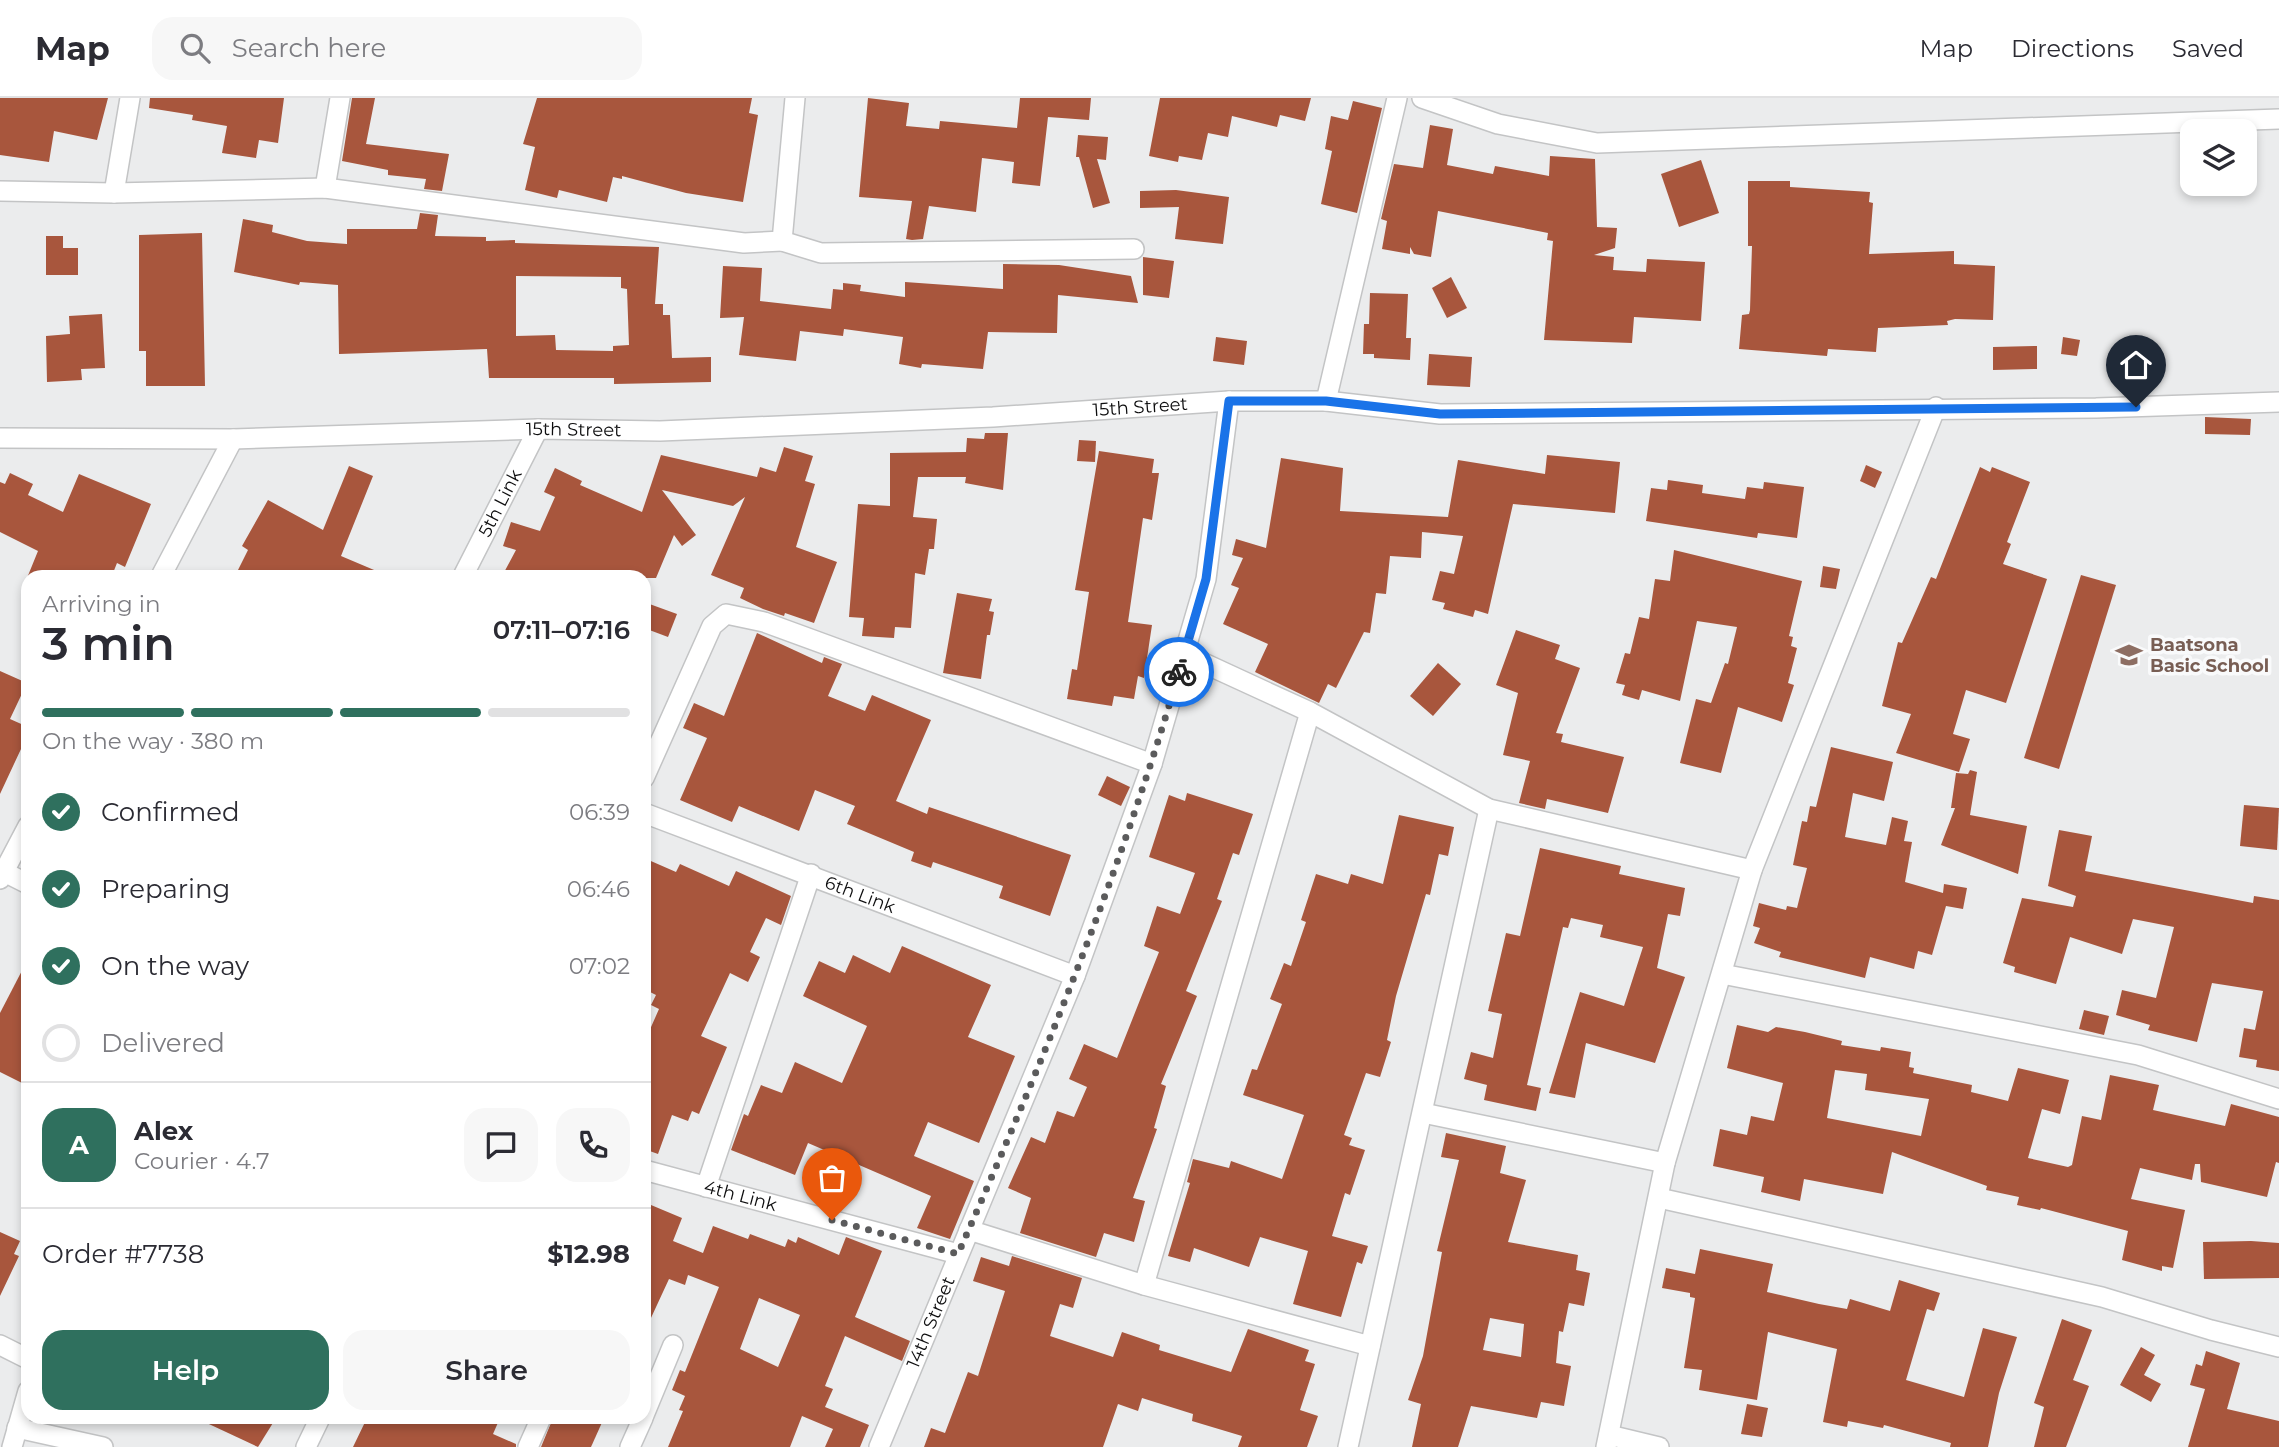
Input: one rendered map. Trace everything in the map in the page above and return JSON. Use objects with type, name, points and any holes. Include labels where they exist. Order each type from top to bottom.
[{"type":"street","points":[[114,193],[130,98]]},
{"type":"street","points":[[325,188],[340,98]]},
{"type":"street","points":[[782,241],[795,98]]},
{"type":"street","points":[[1326,401],[1397,98]]},
{"type":"street","points":[[1422,98],[1499,124],[1597,143],[2279,119]]},
{"type":"street","points":[[0,191],[114,193],[325,188],[744,243],[782,241],[821,253],[1134,249]]},
{"type":"street","name":"15th Street","points":[[0,438],[233,439],[538,429],[660,431],[924,420],[1229,401],[1326,401],[1440,414],[1936,407],[2096,408],[2279,402]]},
{"type":"street","name":"14th Street","points":[[879,1447],[1075,976],[1152,764],[1206,579],[1229,401]]},
{"type":"street","points":[[1659,1447],[1608,1441],[1665,1163],[1752,870],[1936,407]]},
{"type":"street","name":"5th Link","points":[[466,570],[538,429]]},
{"type":"street","points":[[164,570],[233,439]]},
{"type":"street","points":[[651,762],[712,626],[726,614],[764,622],[1152,764]]},
{"type":"street","points":[[1184,654],[1310,712],[1489,810],[1752,870]]},
{"type":"street","points":[[1144,1285],[1310,712]]},
{"type":"street","points":[[1349,1447],[1489,810]]},
{"type":"street","name":"6th Link","points":[[651,816],[1075,976]]},
{"type":"street","points":[[21,838],[1,873],[21,881]]},
{"type":"street","points":[[706,1186],[811,874]]},
{"type":"street","points":[[1722,974],[2138,1055],[2279,1099]]},
{"type":"street","points":[[1423,1113],[1665,1163]]},
{"type":"street","name":"4th Link","points":[[651,1172],[958,1254]]},
{"type":"street","points":[[1659,1198],[2077,1291],[2279,1346]]},
{"type":"street","points":[[969,1230],[1144,1285],[1370,1346]]},
{"type":"street","points":[[0,1345],[21,1356]]},
{"type":"street","points":[[651,1397],[673,1345]]},
{"type":"street","points":[[12,1447],[21,1415]]},
{"type":"street","points":[[306,1447],[317,1424]]},
{"type":"street","points":[[528,1447],[538,1424]]},
{"type":"street","points":[[631,1447],[640,1424]]},
{"type":"street","points":[[17,1428],[103,1447]]},
{"type":"building","points":[[0,98],[108,98],[97,140],[54,131],[49,162],[0,155]]},
{"type":"building","points":[[150,98],[284,98],[278,143],[259,140],[256,158],[222,153],[227,126],[192,120],[193,115],[149,108]]},
{"type":"building","points":[[352,98],[375,98],[366,144],[449,154],[442,191],[424,189],[426,179],[388,175],[388,170],[342,161]]},
{"type":"building","points":[[537,98],[752,98],[749,113],[758,115],[743,202],[686,193],[622,176],[622,179],[613,177],[607,202],[559,190],[557,198],[525,190],[535,147],[523,144]]},
{"type":"building","points":[[868,98],[909,103],[906,126],[939,129],[940,121],[1017,128],[1020,98],[1091,98],[1089,120],[1048,117],[1040,186],[1012,183],[1014,162],[982,158],[976,212],[929,206],[923,239],[912,240],[906,239],[912,201],[859,197]]},
{"type":"building","points":[[1160,98],[1311,98],[1305,121],[1280,115],[1277,127],[1232,116],[1228,137],[1208,133],[1202,160],[1179,156],[1178,162],[1149,156]]},
{"type":"building","points":[[1353,101],[1382,108],[1357,213],[1321,204],[1332,151],[1325,149],[1331,116],[1348,120]]},
{"type":"building","points":[[1430,125],[1453,129],[1447,165],[1493,174],[1495,166],[1549,176],[1550,156],[1595,159],[1597,227],[1617,228],[1615,248],[1594,255],[1614,257],[1613,270],[1646,272],[1647,259],[1705,262],[1701,321],[1634,317],[1632,343],[1544,340],[1553,241],[1547,240],[1548,233],[1438,211],[1431,257],[1414,254],[1410,247],[1410,254],[1382,249],[1387,221],[1381,219],[1394,164],[1423,168]]},
{"type":"building","points":[[1078,135],[1108,137],[1106,160],[1097,159],[1110,203],[1093,208],[1079,157],[1076,157]]},
{"type":"building","points":[[1701,160],[1719,213],[1679,227],[1661,174]]},
{"type":"building","points":[[1748,181],[1790,181],[1790,187],[1870,192],[1869,202],[1873,203],[1869,254],[1954,251],[1954,264],[1995,266],[1993,320],[1955,319],[1947,321],[1948,325],[1878,328],[1876,352],[1828,349],[1827,356],[1739,349],[1742,315],[1749,314],[1750,310],[1752,246],[1748,246]]},
{"type":"building","points":[[1176,190],[1229,197],[1223,244],[1175,239],[1179,207],[1140,208],[1140,191]]},
{"type":"building","points":[[420,213],[438,215],[435,236],[486,237],[486,241],[515,240],[515,243],[659,247],[655,304],[663,304],[663,315],[670,315],[672,358],[711,357],[711,382],[614,384],[614,378],[489,378],[487,349],[339,354],[338,285],[300,282],[299,285],[234,272],[243,219],[273,225],[272,232],[307,241],[347,244],[347,229],[417,229]],"holes":[[[516,276],[621,277],[621,288],[627,289],[629,345],[613,346],[613,351],[556,350],[555,335],[516,336]]]},
{"type":"building","points":[[202,233],[205,386],[146,386],[146,351],[139,351],[139,235]]},
{"type":"building","points":[[46,236],[63,236],[63,248],[78,248],[78,275],[46,275]]},
{"type":"building","points":[[1143,257],[1174,261],[1169,298],[1143,295]]},
{"type":"building","points":[[1003,264],[1059,265],[1131,276],[1138,303],[1058,295],[1057,333],[988,332],[983,369],[922,364],[921,368],[899,364],[903,337],[844,329],[843,336],[800,331],[796,361],[739,355],[744,317],[720,318],[723,266],[762,268],[760,301],[831,309],[833,289],[843,290],[843,283],[861,285],[860,291],[905,297],[905,282],[1003,289]]},
{"type":"building","points":[[1451,277],[1467,308],[1447,318],[1432,288]]},
{"type":"building","points":[[1370,293],[1408,294],[1406,338],[1411,338],[1410,360],[1374,358],[1374,354],[1363,354],[1364,324],[1369,324]]},
{"type":"building","points":[[102,314],[105,368],[81,369],[82,380],[47,382],[46,336],[70,334],[69,316]]},
{"type":"building","points":[[1216,337],[1247,341],[1244,365],[1213,361]]},
{"type":"building","points":[[2063,337],[2080,340],[2077,356],[2061,354]]},
{"type":"building","points":[[2037,346],[2037,369],[1993,370],[1993,347]]},
{"type":"building","points":[[1429,354],[1472,357],[1470,387],[1427,385]]},
{"type":"building","points":[[2205,417],[2251,419],[2250,435],[2205,434]]},
{"type":"building","points":[[985,433],[1008,433],[1003,490],[965,483],[966,477],[918,477],[913,517],[937,519],[934,549],[929,549],[925,575],[915,573],[911,628],[895,627],[894,638],[862,636],[864,618],[849,617],[858,504],[890,506],[890,453],[966,452],[967,438],[984,439]]},
{"type":"building","points":[[1079,440],[1096,441],[1095,462],[1077,461]]},
{"type":"building","points":[[784,447],[813,456],[805,481],[815,484],[796,547],[837,562],[814,623],[763,609],[740,598],[744,588],[711,575],[745,497],[733,506],[662,490],[696,535],[682,546],[674,535],[656,578],[651,578],[651,570],[505,570],[516,550],[503,546],[511,522],[540,531],[555,497],[544,492],[555,468],[582,481],[580,485],[642,512],[661,455],[757,477],[760,467],[776,472]]},
{"type":"building","points":[[1099,451],[1154,459],[1152,473],[1159,473],[1152,520],[1143,518],[1128,622],[1152,625],[1144,678],[1138,676],[1134,699],[1114,696],[1112,706],[1067,699],[1072,669],[1077,670],[1089,592],[1075,590]]},
{"type":"building","points":[[1547,455],[1620,462],[1615,513],[1513,504],[1488,614],[1475,610],[1473,617],[1443,609],[1445,603],[1432,600],[1440,571],[1454,574],[1463,536],[1422,532],[1421,558],[1390,556],[1386,594],[1376,593],[1370,633],[1364,632],[1336,688],[1328,684],[1319,703],[1255,672],[1268,644],[1223,624],[1239,588],[1231,585],[1243,558],[1232,555],[1236,539],[1266,548],[1281,458],[1343,468],[1340,511],[1448,517],[1458,460],[1545,474]]},
{"type":"building","points":[[1866,465],[1882,472],[1875,488],[1860,481]]},
{"type":"building","points":[[349,466],[373,476],[341,556],[374,570],[238,570],[248,550],[242,546],[268,500],[323,530]]},
{"type":"building","points":[[1980,467],[1990,472],[1992,467],[2030,482],[2007,542],[2011,544],[2003,564],[2047,579],[2006,703],[1966,690],[1953,734],[1970,739],[1959,772],[1896,753],[1911,714],[1882,706],[1898,642],[1902,643],[1931,577],[1936,579]]},
{"type":"building","points":[[10,473],[33,484],[28,495],[63,512],[79,474],[151,504],[125,567],[117,563],[114,570],[30,570],[38,551],[0,532],[0,482],[5,484]]},
{"type":"building","points":[[1668,480],[1703,485],[1702,493],[1745,499],[1747,487],[1763,489],[1764,482],[1804,487],[1797,538],[1758,533],[1757,538],[1646,521],[1651,488],[1667,490]]},
{"type":"building","points":[[1674,550],[1802,581],[1789,636],[1793,637],[1791,646],[1797,648],[1788,683],[1794,685],[1782,722],[1738,707],[1721,773],[1680,763],[1696,699],[1711,703],[1725,663],[1728,664],[1737,627],[1697,621],[1680,701],[1642,690],[1639,700],[1622,695],[1625,685],[1616,683],[1625,653],[1630,654],[1639,617],[1649,619],[1655,579],[1670,581]]},
{"type":"building","points":[[1823,566],[1840,569],[1836,589],[1820,587]]},
{"type":"building","points":[[2081,575],[2116,585],[2059,769],[2024,758]]},
{"type":"building","points":[[957,593],[992,599],[989,611],[994,612],[990,635],[987,635],[981,679],[943,673]]},
{"type":"building","points":[[651,605],[677,614],[668,637],[651,631]]},
{"type":"building","points":[[1516,630],[1560,645],[1555,659],[1580,668],[1556,733],[1563,734],[1561,742],[1624,757],[1608,813],[1547,799],[1545,809],[1519,803],[1530,761],[1503,755],[1518,693],[1496,685]]},
{"type":"building","points":[[757,633],[822,663],[824,657],[842,664],[828,696],[865,711],[872,695],[931,720],[896,801],[927,814],[929,807],[1071,855],[1050,916],[999,898],[1003,886],[933,862],[931,868],[911,861],[914,852],[847,824],[855,806],[815,790],[799,831],[739,806],[732,822],[680,800],[707,738],[683,728],[694,703],[724,716]]},
{"type":"building","points":[[1438,663],[1461,684],[1433,716],[1410,696]]},
{"type":"building","points":[[0,671],[21,680],[21,696],[10,719],[21,724],[21,749],[0,794]]},
{"type":"building","points":[[1831,747],[1893,762],[1884,801],[1853,793],[1845,837],[1886,845],[1892,817],[1908,821],[1904,841],[1912,842],[1905,882],[1943,893],[1944,884],[1967,888],[1963,909],[1946,906],[1932,955],[1918,951],[1914,969],[1870,957],[1865,978],[1779,957],[1781,952],[1754,943],[1760,928],[1753,926],[1759,903],[1786,910],[1787,906],[1797,908],[1807,868],[1793,865],[1802,821],[1807,822],[1810,806],[1816,807]]},
{"type":"building","points":[[1970,770],[1977,772],[1970,815],[2027,826],[2018,874],[1941,845],[1955,808],[1951,808],[1956,773],[1968,774]]},
{"type":"building","points":[[1107,776],[1130,787],[1121,806],[1098,795]]},
{"type":"building","points":[[1187,793],[1253,814],[1239,855],[1233,853],[1217,899],[1222,901],[1186,991],[1197,996],[1161,1084],[1166,1086],[1154,1128],[1157,1129],[1133,1198],[1145,1201],[1134,1242],[1104,1233],[1096,1257],[1020,1233],[1031,1198],[1008,1188],[1031,1137],[1045,1143],[1057,1111],[1074,1117],[1087,1087],[1069,1079],[1084,1044],[1117,1058],[1159,952],[1144,946],[1157,906],[1180,914],[1195,873],[1149,857],[1169,795],[1185,801]]},
{"type":"building","points":[[2244,805],[2279,808],[2277,850],[2240,846]]},
{"type":"building","points":[[1399,815],[1454,827],[1448,856],[1439,854],[1430,895],[1426,894],[1396,996],[1387,1040],[1391,1042],[1380,1077],[1366,1073],[1344,1135],[1352,1138],[1349,1145],[1365,1150],[1350,1195],[1345,1193],[1332,1236],[1368,1246],[1362,1264],[1357,1262],[1341,1317],[1293,1304],[1308,1251],[1260,1237],[1249,1267],[1194,1248],[1190,1262],[1168,1256],[1190,1183],[1187,1182],[1193,1159],[1229,1168],[1231,1161],[1282,1179],[1304,1115],[1243,1095],[1252,1069],[1257,1070],[1282,1004],[1270,999],[1284,963],[1291,966],[1306,922],[1301,920],[1316,874],[1348,884],[1351,874],[1383,884]]},
{"type":"building","points":[[2059,830],[2092,836],[2085,871],[2253,903],[2254,896],[2279,900],[2279,1071],[2256,1067],[2257,1060],[2239,1057],[2244,1028],[2255,1030],[2263,991],[2212,983],[2197,1042],[2148,1030],[2150,1025],[2116,1015],[2122,990],[2156,998],[2174,927],[2133,919],[2122,954],[2070,937],[2056,984],[2014,972],[2015,967],[2003,963],[2022,898],[2073,907],[2076,896],[2048,886]]},
{"type":"building","points":[[1540,848],[1621,866],[1619,874],[1685,888],[1680,916],[1668,914],[1657,968],[1685,977],[1655,1063],[1586,1043],[1575,1098],[1549,1093],[1580,992],[1624,1006],[1643,947],[1600,937],[1603,925],[1571,918],[1568,928],[1563,927],[1527,1085],[1541,1088],[1536,1111],[1484,1100],[1487,1085],[1464,1079],[1471,1052],[1493,1058],[1502,1014],[1488,1011],[1506,933],[1520,936]]},
{"type":"building","points":[[651,861],[676,872],[680,864],[729,886],[736,871],[791,896],[781,925],[766,918],[750,952],[760,957],[748,982],[730,973],[701,1036],[727,1047],[699,1114],[692,1111],[688,1121],[672,1115],[658,1154],[651,1152],[651,1027],[659,1009],[651,1005],[656,995],[651,992]]},
{"type":"building","points":[[902,946],[991,985],[968,1037],[1015,1056],[979,1143],[928,1122],[914,1156],[974,1181],[950,1239],[917,1228],[931,1196],[808,1143],[795,1175],[731,1150],[744,1114],[748,1116],[761,1085],[782,1093],[795,1062],[842,1083],[867,1026],[803,996],[819,961],[845,973],[853,955],[890,973]]},
{"type":"building","points":[[21,972],[21,1082],[0,1072],[0,1013]]},
{"type":"building","points":[[2084,1010],[2109,1016],[2104,1035],[2079,1029]]},
{"type":"building","points":[[1737,1025],[1768,1032],[1776,1027],[1842,1041],[1841,1045],[1911,1052],[1909,1067],[1914,1068],[1913,1073],[1972,1085],[1971,1092],[2008,1101],[2018,1068],[2069,1080],[2060,1114],[2042,1109],[2028,1158],[2068,1167],[2072,1165],[2082,1116],[2101,1120],[2110,1075],[2159,1085],[2153,1110],[2225,1126],[2231,1104],[2279,1117],[2279,1163],[2276,1162],[2267,1197],[2201,1182],[2200,1164],[2195,1164],[2192,1180],[2140,1168],[2131,1199],[2185,1210],[2173,1268],[2162,1266],[2162,1271],[2122,1260],[2128,1231],[2041,1208],[2040,1210],[2017,1205],[2019,1197],[1986,1190],[1987,1186],[1892,1152],[1883,1194],[1804,1179],[1800,1201],[1761,1192],[1764,1177],[1713,1166],[1720,1129],[1747,1135],[1751,1116],[1774,1121],[1783,1083],[1727,1068]],"holes":[[[1835,1070],[1867,1074],[1865,1090],[1929,1099],[1921,1136],[1827,1118]]]},
{"type":"building","points":[[1446,1133],[1506,1146],[1500,1173],[1526,1180],[1508,1242],[1578,1255],[1576,1270],[1590,1273],[1584,1306],[1569,1303],[1563,1332],[1559,1331],[1556,1363],[1571,1366],[1564,1406],[1541,1402],[1537,1418],[1471,1406],[1458,1447],[1412,1447],[1421,1404],[1408,1400],[1423,1356],[1442,1252],[1437,1251],[1459,1160],[1441,1157]],"holes":[[[1490,1318],[1524,1324],[1521,1357],[1483,1350]]]},
{"type":"building","points":[[651,1205],[682,1218],[673,1241],[703,1253],[713,1226],[748,1239],[750,1234],[785,1247],[788,1239],[796,1243],[798,1237],[839,1255],[846,1237],[882,1251],[855,1317],[910,1341],[902,1361],[845,1336],[825,1386],[833,1389],[825,1407],[869,1425],[860,1447],[825,1447],[833,1429],[802,1416],[790,1447],[668,1447],[683,1411],[679,1410],[685,1396],[672,1390],[680,1370],[685,1372],[719,1287],[688,1275],[685,1285],[669,1279],[651,1318]],"holes":[[[759,1298],[800,1315],[778,1367],[740,1349]]]},
{"type":"building","points":[[0,1232],[20,1241],[14,1254],[19,1256],[0,1296]]},
{"type":"building","points":[[2203,1242],[2279,1243],[2279,1278],[2204,1279]]},
{"type":"building","points":[[1700,1249],[1773,1264],[1767,1292],[1819,1304],[1847,1309],[1850,1299],[1890,1311],[1899,1280],[1940,1293],[1934,1311],[1927,1309],[1906,1380],[1964,1397],[1983,1328],[2017,1337],[1999,1393],[1988,1447],[1950,1447],[1951,1443],[1884,1425],[1883,1428],[1848,1421],[1847,1427],[1823,1422],[1837,1349],[1768,1332],[1757,1400],[1699,1390],[1702,1370],[1684,1368],[1695,1298],[1690,1297],[1690,1293],[1662,1288],[1666,1268],[1695,1274]]},
{"type":"building","points":[[1012,1256],[1082,1278],[1073,1308],[1060,1304],[1050,1336],[1113,1357],[1122,1332],[1160,1345],[1159,1350],[1231,1372],[1248,1329],[1309,1350],[1305,1361],[1315,1364],[1300,1410],[1318,1416],[1307,1447],[1238,1447],[1242,1436],[1192,1421],[1193,1414],[1142,1398],[1138,1411],[1118,1404],[1103,1447],[924,1447],[931,1428],[945,1433],[968,1372],[978,1376],[1005,1291],[973,1281],[981,1257],[1009,1266]]},
{"type":"building","points":[[2062,1319],[2092,1330],[2073,1380],[2089,1386],[2066,1447],[2034,1447],[2044,1407],[2034,1403]]},
{"type":"building","points":[[2141,1347],[2155,1355],[2144,1375],[2161,1384],[2151,1402],[2120,1385]]},
{"type":"building","points":[[2206,1351],[2240,1363],[2227,1409],[2279,1421],[2279,1447],[2188,1447],[2205,1389],[2190,1385],[2196,1364],[2202,1366]]},
{"type":"building","points":[[1747,1404],[1768,1408],[1762,1437],[1741,1434]]},
{"type":"building","points":[[209,1424],[272,1424],[258,1447]]},
{"type":"building","points":[[364,1424],[497,1424],[493,1434],[516,1444],[516,1447],[353,1447]]},
{"type":"building","points":[[551,1424],[601,1424],[591,1447],[541,1447]]},
{"type":"way so far","points":[[832,1220],[958,1254],[1075,976],[1152,764],[1179,672]]},
{"type":"place","name":"Baatsona Basic School","points":[[2129,655]]},
{"type":"route","points":[[1179,672],[1206,579],[1229,401],[1326,401],[1440,414],[2136,407]]}]
